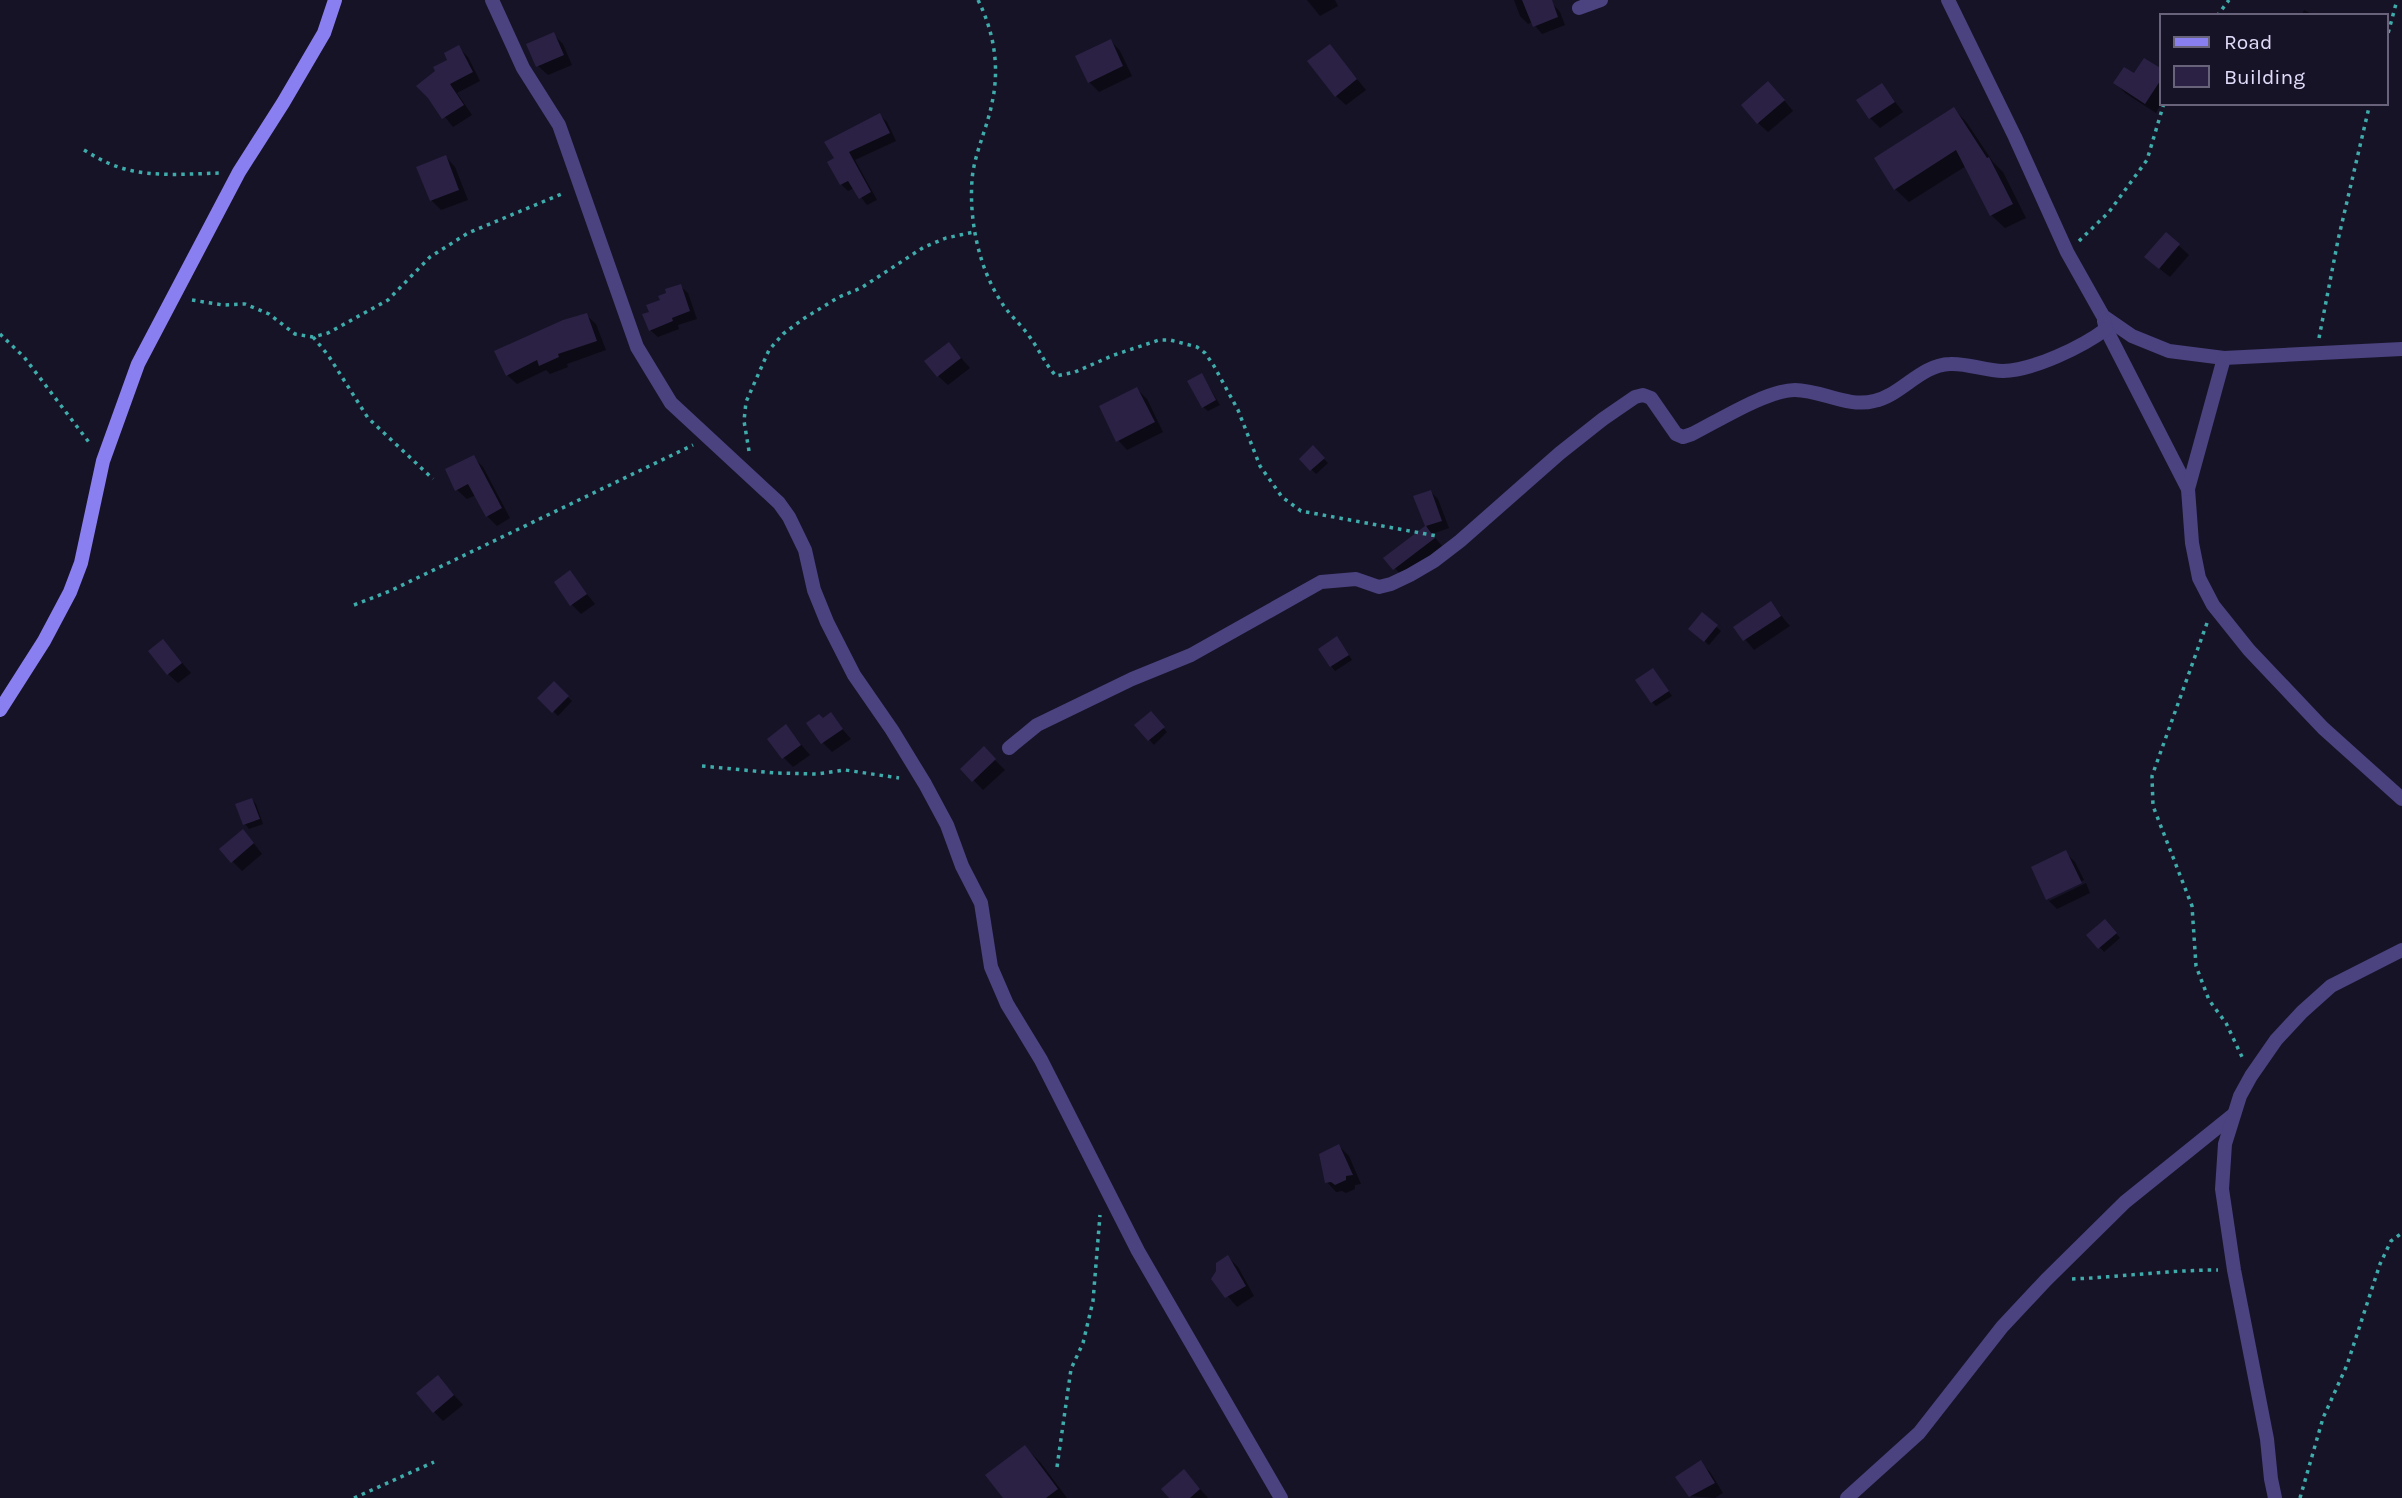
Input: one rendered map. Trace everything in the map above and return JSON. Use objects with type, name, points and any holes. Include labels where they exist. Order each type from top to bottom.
[{"type":"main road","points":[[0,710],[44,641],[70,592],[81,563],[103,461],[138,364],[239,172],[284,103],[324,33],[335,0]]},
{"type":"street","points":[[492,0],[523,68],[559,125],[637,348],[671,403],[779,503],[789,517],[805,550],[814,590],[838,643],[854,674],[925,784],[947,825],[962,866],[981,903],[991,967],[1007,1004],[1041,1060],[1138,1251],[1282,1498]]},
{"type":"street","points":[[1579,8],[1601,0]]},
{"type":"street","points":[[1948,0],[2067,252],[2188,489]]},
{"type":"street","points":[[1009,748],[1037,725],[1191,654],[1321,582],[1356,579],[1379,587],[1391,584],[1434,561],[1560,453],[1635,397],[1643,395],[1651,398],[1676,434],[1683,437],[1774,393],[1809,391],[1857,402],[1873,402],[1895,393],[1934,368],[1949,364],[1992,370],[2020,368],[2076,349],[2105,322]]},
{"type":"street","points":[[2105,322],[2169,351],[2224,358],[2402,349]]},
{"type":"street","points":[[2224,358],[2188,489],[2192,543],[2199,578],[2213,605],[2249,650],[2323,728],[2402,799]]},
{"type":"street","points":[[2275,1498],[2221,1189],[2225,1144],[2240,1096],[2251,1076],[2285,1030],[2331,986],[2402,950]]},
{"type":"street","points":[[1847,1498],[1919,1433],[2001,1328],[2046,1280],[2125,1202],[2233,1115]]},
{"type":"path","points":[[978,0],[987,19],[996,52],[992,103],[972,181],[975,231],[982,261],[1001,302],[1028,334],[1056,376],[1090,367],[1114,355],[1159,340],[1197,347],[1214,366],[1238,410],[1260,466],[1282,498],[1301,511],[1460,541]]},
{"type":"path","points":[[2388,34],[2397,0]]},
{"type":"path","points":[[2067,252],[2109,212],[2147,160],[2163,105]]},
{"type":"path","points":[[2316,354],[2338,240],[2370,105]]},
{"type":"path","points":[[84,150],[106,163],[127,170],[151,173],[239,172]]},
{"type":"path","points":[[173,297],[223,305],[245,304],[269,314],[295,334],[313,337],[328,333],[388,300],[430,257],[468,233],[580,186]]},
{"type":"path","points":[[756,483],[745,436],[746,402],[769,350],[783,334],[803,319],[839,297],[861,288],[924,247],[975,231]]},
{"type":"path","points":[[0,334],[24,357],[103,461]]},
{"type":"path","points":[[313,337],[328,355],[368,418],[433,479]]},
{"type":"path","points":[[354,605],[390,592],[707,439]]},
{"type":"path","points":[[2213,605],[2152,776],[2153,806],[2193,906],[2196,965],[2209,1000],[2226,1023],[2251,1076]]},
{"type":"path","points":[[702,766],[775,773],[817,774],[845,770],[869,772],[925,784]]},
{"type":"path","points":[[1057,1467],[1071,1369],[1083,1343],[1093,1301],[1103,1181]]},
{"type":"path","points":[[2300,1498],[2323,1418],[2347,1364],[2379,1264],[2391,1241],[2402,1233]]},
{"type":"path","points":[[2046,1280],[2124,1277],[2180,1270],[2234,1270]]},
{"type":"path","points":[[354,1498],[434,1462]]},
{"type":"building","points":[[1522,0],[1552,0],[1558,17],[1533,27]]},
{"type":"building","points":[[554,32],[564,55],[536,67],[526,44]]},
{"type":"building","points":[[1111,39],[1123,66],[1088,83],[1075,56]]},
{"type":"building","points":[[1330,44],[1357,79],[1335,97],[1307,61]]},
{"type":"building","points":[[459,45],[473,72],[450,84],[464,105],[442,119],[416,86],[435,71],[433,67],[447,60],[444,53]]},
{"type":"building","points":[[2144,58],[2160,68],[2160,81],[2145,104],[2113,83],[2124,67],[2134,73]]},
{"type":"building","points":[[1768,81],[1785,100],[1757,124],[1741,105]]},
{"type":"building","points":[[1882,83],[1895,102],[1869,119],[1856,100]]},
{"type":"building","points":[[1954,107],[1987,158],[1989,157],[2013,204],[1990,216],[1956,150],[1894,190],[1874,158]]},
{"type":"building","points":[[880,113],[890,133],[849,152],[871,192],[859,199],[848,181],[840,185],[827,162],[834,158],[824,142]]},
{"type":"building","points":[[446,155],[459,190],[430,201],[416,167]]},
{"type":"building","points":[[2166,232],[2180,244],[2159,269],[2144,257]]},
{"type":"building","points":[[681,284],[690,311],[649,331],[642,314],[649,312],[646,305],[660,300],[658,296],[666,293],[665,289]]},
{"type":"building","points":[[587,313],[597,341],[558,354],[559,357],[539,366],[537,360],[506,376],[494,351],[563,320]]},
{"type":"building","points":[[949,342],[961,358],[937,377],[924,361]]},
{"type":"building","points":[[1202,373],[1216,400],[1202,408],[1187,381]]},
{"type":"building","points":[[1137,387],[1155,422],[1116,442],[1099,406]]},
{"type":"building","points":[[1313,445],[1325,458],[1310,471],[1299,459]]},
{"type":"building","points":[[474,455],[502,508],[486,517],[468,484],[455,491],[445,469]]},
{"type":"building","points":[[1431,490],[1442,521],[1426,526],[1435,538],[1393,570],[1383,558],[1425,526],[1413,496]]},
{"type":"building","points":[[570,570],[587,594],[570,606],[554,582]]},
{"type":"building","points":[[1771,601],[1781,616],[1743,641],[1733,627]]},
{"type":"building","points":[[1702,612],[1718,625],[1704,642],[1688,629]]},
{"type":"building","points":[[1337,636],[1349,655],[1330,667],[1318,649]]},
{"type":"building","points":[[163,639],[182,663],[167,675],[148,651]]},
{"type":"building","points":[[1653,668],[1669,691],[1651,703],[1635,680]]},
{"type":"building","points":[[554,681],[569,696],[552,713],[537,698]]},
{"type":"building","points":[[1151,711],[1165,727],[1148,741],[1134,725]]},
{"type":"building","points":[[831,712],[843,729],[821,744],[806,723],[819,714],[823,718]]},
{"type":"building","points":[[786,724],[801,745],[782,759],[767,739]]},
{"type":"building","points":[[984,746],[996,759],[972,782],[960,769]]},
{"type":"building","points":[[252,798],[260,819],[243,825],[235,804]]},
{"type":"building","points":[[243,829],[254,843],[231,863],[219,849]]},
{"type":"building","points":[[2066,850],[2082,883],[2046,900],[2031,867]]},
{"type":"building","points":[[2105,919],[2117,933],[2098,949],[2086,935]]},
{"type":"building","points":[[1339,1144],[1353,1175],[1346,1176],[1346,1180],[1335,1185],[1331,1182],[1325,1183],[1319,1154]]},
{"type":"building","points":[[1228,1255],[1246,1286],[1225,1298],[1211,1279],[1216,1271],[1216,1263]]},
{"type":"building","points":[[438,1375],[454,1395],[433,1413],[416,1393]]},
{"type":"building","points":[[1025,1445],[1058,1489],[1046,1498],[1003,1498],[985,1475]]},
{"type":"building","points":[[1701,1460],[1715,1483],[1689,1497],[1675,1477]]},
{"type":"building","points":[[1184,1469],[1200,1489],[1190,1498],[1169,1498],[1161,1489]]}]
